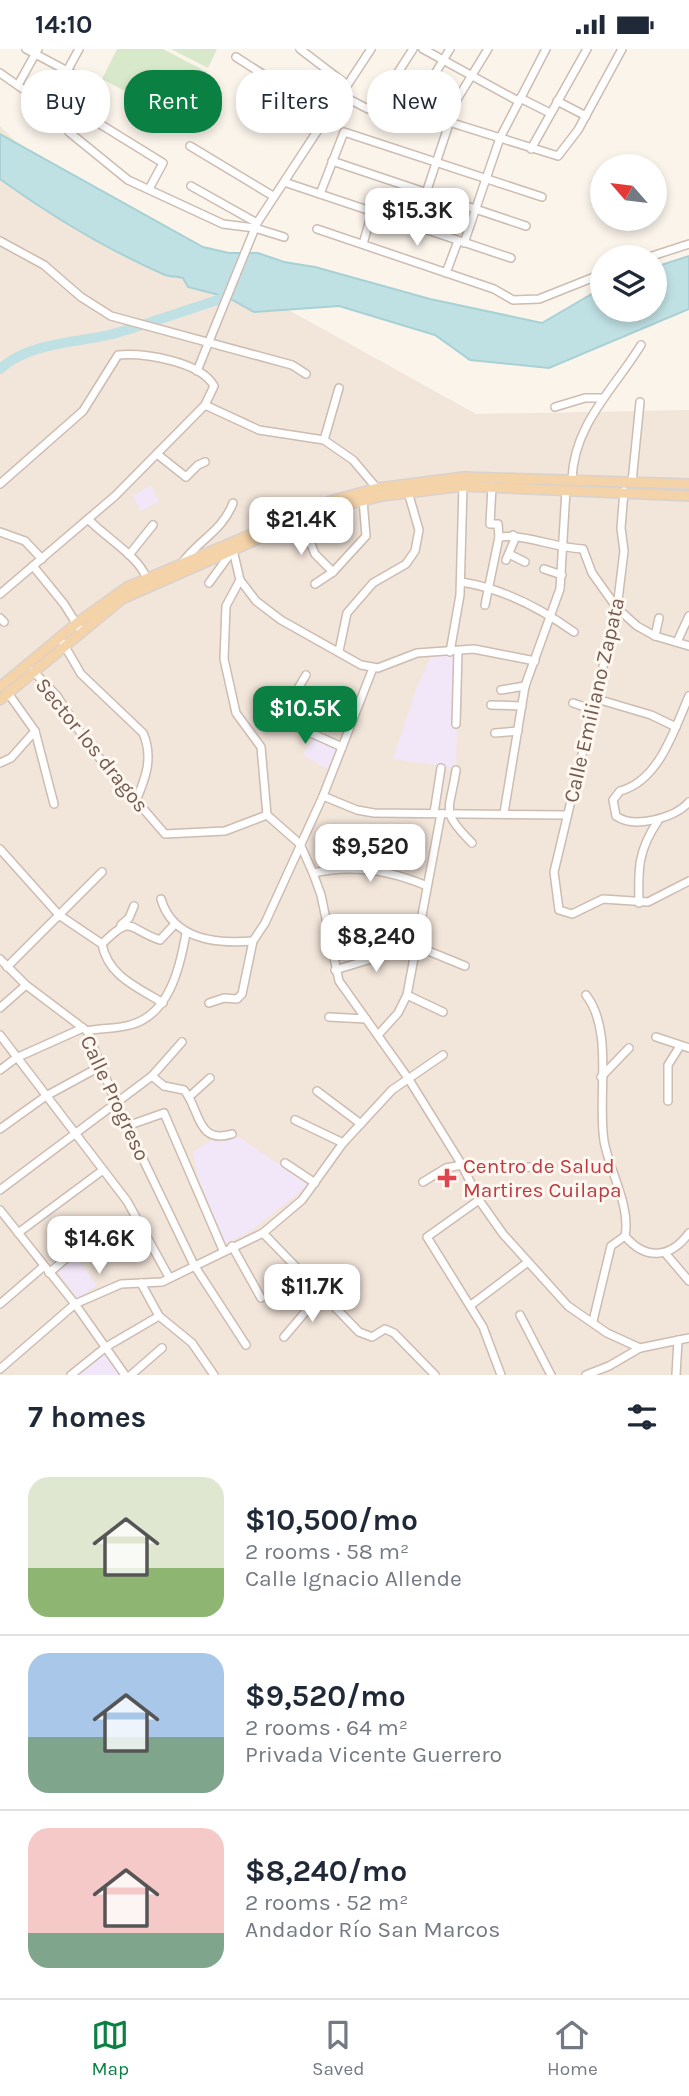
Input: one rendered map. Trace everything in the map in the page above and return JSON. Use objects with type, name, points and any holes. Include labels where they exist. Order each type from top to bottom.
[{"type":"main road","points":[[0,700],[4,690],[127,587],[330,501],[464,477],[689,484]]},
{"type":"main road","points":[[79,627],[122,599],[301,520],[363,501],[380,492],[492,486],[689,496]]},
{"type":"main road","points":[[4,690],[33,671],[61,642]]},
{"type":"street","points":[[26,49],[37,52],[62,70]]},
{"type":"street","points":[[68,70],[79,49]]},
{"type":"street","points":[[300,49],[327,70]]},
{"type":"street","points":[[353,76],[371,49]]},
{"type":"street","points":[[400,70],[413,49]]},
{"type":"street","points":[[423,49],[470,77],[550,113]]},
{"type":"street","points":[[436,70],[450,49]]},
{"type":"street","points":[[461,94],[488,49]]},
{"type":"street","points":[[446,272],[475,210],[500,138],[545,51],[534,49]]},
{"type":"street","points":[[531,149],[587,49]]},
{"type":"street","points":[[461,125],[558,156],[586,116],[622,49]]},
{"type":"street","points":[[18,85],[37,52]]},
{"type":"street","points":[[236,57],[256,70]]},
{"type":"street","points":[[0,73],[60,115],[69,132],[120,175],[223,224],[256,226]]},
{"type":"street","points":[[557,101],[586,116]]},
{"type":"street","points":[[110,130],[163,163],[149,189]]},
{"type":"street","points":[[320,194],[344,132],[541,197]]},
{"type":"street","points":[[197,371],[256,226],[273,195],[317,133]]},
{"type":"street","points":[[415,226],[444,133]]},
{"type":"street","points":[[190,146],[273,195]]},
{"type":"street","points":[[332,161],[526,226]]},
{"type":"street","points":[[284,182],[511,258]]},
{"type":"street","points":[[191,186],[256,226],[284,237]]},
{"type":"street","points":[[363,244],[372,212]]},
{"type":"street","points":[[317,229],[494,289],[513,300],[554,296],[590,280]]},
{"type":"street","points":[[0,241],[44,265],[81,297],[111,316],[292,365],[306,374]]},
{"type":"street","points":[[667,251],[689,244]]},
{"type":"street","points":[[572,479],[581,436],[602,398],[641,345]]},
{"type":"street","points":[[0,484],[83,411],[118,355],[165,358],[197,371],[214,386],[205,405],[157,454],[88,519],[0,594]]},
{"type":"street","points":[[324,440],[339,388]]},
{"type":"street","points":[[555,407],[585,398],[602,398]]},
{"type":"street","points":[[632,482],[640,402]]},
{"type":"street","points":[[205,405],[241,424],[276,435],[324,440],[353,460],[380,492]]},
{"type":"street","points":[[157,454],[186,477],[205,462]]},
{"type":"street","points":[[456,724],[454,652],[461,582],[463,486]]},
{"type":"street","points":[[485,605],[499,537],[498,524],[491,523],[492,486]]},
{"type":"street","points":[[504,814],[525,686],[552,617],[562,575],[566,490]]},
{"type":"street","name":"Calle Emiliano Zapata","points":[[624,491],[621,527],[624,551],[617,608],[554,872],[557,908],[572,914],[603,899],[624,899],[639,903]]},
{"type":"street","points":[[339,651],[347,613],[373,583],[406,564],[415,551],[419,530],[408,492]]},
{"type":"street","points":[[315,584],[332,572],[366,536],[363,501]]},
{"type":"street","points":[[181,564],[192,550],[223,523],[233,503]]},
{"type":"street","points":[[88,519],[142,567],[146,577]]},
{"type":"street","points":[[301,520],[315,554],[332,572]]},
{"type":"street","points":[[129,555],[153,525]]},
{"type":"street","points":[[0,532],[25,541],[41,559]]},
{"type":"street","points":[[499,537],[513,535],[564,549],[585,550],[592,573],[617,608],[637,626],[655,636],[689,646]]},
{"type":"street","points":[[513,535],[508,557],[526,562]]},
{"type":"street","points":[[233,550],[240,580],[256,601],[281,620],[361,665],[373,668],[417,653],[474,649],[535,661]]},
{"type":"street","points":[[209,583],[233,550]]},
{"type":"street","points":[[33,566],[79,627]]},
{"type":"street","points":[[544,569],[562,575]]},
{"type":"street","points":[[240,580],[226,605],[223,650],[236,713],[261,747],[267,815],[300,844],[313,873],[321,895],[335,970],[343,988],[408,1077],[462,1164],[479,1200],[528,1262],[568,1306],[607,1333],[640,1348]]},
{"type":"street","points":[[461,582],[488,587],[552,617],[574,632]]},
{"type":"street","points":[[677,642],[689,617]]},
{"type":"street","points":[[655,636],[659,618]]},
{"type":"street","points":[[61,642],[81,674],[143,733],[147,742],[147,776],[135,803]]},
{"type":"street","points":[[209,1003],[237,999],[242,994],[253,941],[265,923],[323,796],[373,668]]},
{"type":"street","name":"Sector los dragos","points":[[33,671],[57,696],[79,734],[135,803],[165,834],[225,831],[267,815]]},
{"type":"street","points":[[306,675],[280,719],[342,747]]},
{"type":"street","points":[[501,690],[525,686]]},
{"type":"street","points":[[4,690],[35,731],[54,804]]},
{"type":"street","points":[[689,696],[663,753],[639,783],[617,794],[613,808],[621,820],[658,821],[683,809],[689,802]]},
{"type":"street","points":[[597,699],[642,711],[676,727]]},
{"type":"street","points":[[573,703],[594,710]]},
{"type":"street","points":[[491,705],[522,706]]},
{"type":"street","points":[[0,763],[11,758],[35,731]]},
{"type":"street","points":[[495,733],[518,731]]},
{"type":"street","points":[[441,768],[441,814],[472,843]]},
{"type":"street","points":[[379,1034],[398,1013],[407,995],[441,814],[456,770]]},
{"type":"street","points":[[323,796],[357,810],[374,813],[567,815]]},
{"type":"street","points":[[658,821],[642,850],[638,869],[639,903],[689,881]]},
{"type":"street","points":[[1,850],[59,915],[102,944],[109,967],[163,1003]]},
{"type":"street","points":[[313,873],[347,868],[387,871],[427,886]]},
{"type":"street","points":[[7,967],[102,872]]},
{"type":"street","points":[[161,899],[174,925],[186,933],[229,942],[253,941]]},
{"type":"street","points":[[102,944],[129,918],[134,906]]},
{"type":"street","points":[[120,926],[129,924],[160,940],[174,925]]},
{"type":"street","points":[[0,1070],[16,1058],[85,1030],[131,1025],[144,1020],[163,1003],[183,954],[186,933]]},
{"type":"street","points":[[335,970],[398,951],[416,949],[464,966]]},
{"type":"street","name":"Calle Progreso","points":[[0,960],[26,985],[85,1030],[103,1065],[116,1103],[194,1265],[246,1345]]},
{"type":"street","points":[[0,1008],[26,985]]},
{"type":"street","points":[[407,995],[443,1012]]},
{"type":"street","points":[[586,995],[595,1006],[602,1034],[604,1142],[620,1197],[625,1236],[636,1248],[648,1254],[666,1254],[682,1243],[689,1233]]},
{"type":"street","points":[[329,1017],[366,1019]]},
{"type":"street","points":[[0,1035],[127,1201],[169,1277]]},
{"type":"street","points":[[656,1037],[689,1048]]},
{"type":"street","points":[[0,1190],[152,1076],[182,1042]]},
{"type":"street","points":[[668,1101],[668,1065],[680,1046]]},
{"type":"street","points":[[601,1078],[612,1061],[629,1048]]},
{"type":"street","points":[[0,1369],[75,1304],[105,1289],[141,1283],[156,1284],[263,1233],[302,1200],[343,1143],[408,1077],[443,1055]]},
{"type":"street","points":[[0,1129],[46,1096],[103,1065]]},
{"type":"street","points":[[152,1076],[164,1086],[178,1086],[189,1097],[200,1123],[210,1134],[220,1138],[232,1134]]},
{"type":"street","points":[[189,1097],[210,1077]]},
{"type":"street","points":[[317,1091],[361,1124]]},
{"type":"street","points":[[127,1126],[162,1112],[223,1250]]},
{"type":"street","points":[[295,1120],[343,1143]]},
{"type":"street","points":[[285,1163],[315,1183]]},
{"type":"street","points":[[423,1182],[446,1168],[462,1164],[486,1170],[531,1167]]},
{"type":"street","points":[[18,1233],[103,1170]]},
{"type":"street","points":[[479,1200],[427,1237],[471,1305],[494,1349],[501,1375]]},
{"type":"street","points":[[0,1210],[75,1304],[125,1375]]},
{"type":"street","points":[[0,1304],[96,1233]]},
{"type":"street","points":[[263,1233],[365,1336],[372,1337],[385,1329],[394,1333],[435,1375]]},
{"type":"street","points":[[593,1321],[611,1246],[625,1236]]},
{"type":"street","points":[[232,1246],[261,1298]]},
{"type":"street","points":[[666,1254],[689,1281]]},
{"type":"street","points":[[471,1305],[528,1262]]},
{"type":"street","points":[[141,1283],[159,1316],[192,1343],[214,1375]]},
{"type":"street","points":[[284,1337],[307,1310],[327,1298]]},
{"type":"street","points":[[520,1315],[551,1375]]},
{"type":"street","points":[[71,1375],[106,1346],[159,1316]]},
{"type":"street","points":[[586,1375],[608,1367],[640,1348],[689,1338]]},
{"type":"street","points":[[676,1375],[678,1340]]},
{"type":"street","points":[[131,1375],[162,1348]]},
{"type":"shaded area","points":[[0,126],[56,181],[476,414],[689,410],[689,1375],[0,1375]]},
{"type":"shaded area","points":[[151,485],[159,502],[140,511],[133,496]]},
{"type":"shaded area","points":[[459,655],[456,768],[393,759],[417,687],[431,656]]},
{"type":"shaded area","points":[[314,735],[339,749],[327,769],[303,755]]},
{"type":"shaded area","points":[[216,1137],[239,1137],[309,1185],[251,1231],[225,1244],[198,1177],[193,1152]]},
{"type":"shaded area","name":"Centro de Salud Martires Cuilapa","points":[[459,1166],[462,1175],[448,1189],[432,1181],[437,1174]]},
{"type":"shaded area","points":[[74,1255],[97,1285],[78,1299],[56,1269]]},
{"type":"shaded area","points":[[105,1350],[123,1375],[75,1375]]},
{"type":"green space","points":[[117,49],[163,49],[203,70],[124,70],[124,91],[110,83],[110,70],[106,70]]},
{"type":"green space","points":[[171,49],[217,49],[208,68]]},
{"type":"water","points":[[0,134],[203,247],[229,253],[258,253],[430,299],[542,323],[590,295],[590,322],[658,322],[549,368],[470,360],[435,335],[339,306],[254,312],[227,297],[188,287],[183,278],[165,275],[79,231],[0,179]]},
{"type":"water","points":[[689,256],[689,309],[667,318],[667,263]]},
{"type":"waterway","points":[[0,369],[12,360],[39,348],[113,334],[227,297]]},
{"type":"place","name":"Centro de Salud Martires Cuilapa","points":[[447,1178]]}]
